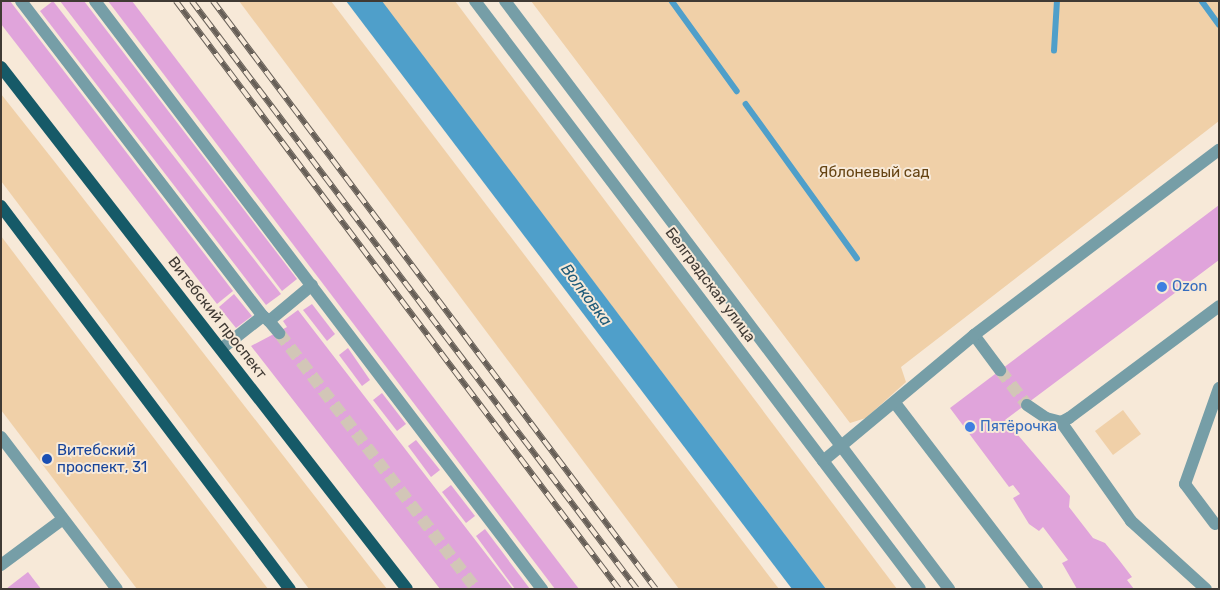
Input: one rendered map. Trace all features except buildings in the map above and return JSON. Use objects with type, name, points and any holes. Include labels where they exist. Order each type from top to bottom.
[{"type":"main road","name":"Витебский проспект","points":[[1,66],[407,589]]},
{"type":"main road","points":[[1,206],[290,589]]},
{"type":"street","points":[[95,1],[542,589]]},
{"type":"street","name":"Белградская улица","points":[[475,1],[920,589]]},
{"type":"street","name":"Белградская улица","points":[[505,1],[949,589]]},
{"type":"street","points":[[25,3],[266,319],[279,333]]},
{"type":"street","points":[[823,461],[974,334],[1219,150]]},
{"type":"street","points":[[221,349],[312,285]]},
{"type":"street","points":[[1061,422],[1219,306]]},
{"type":"street","points":[[974,334],[1000,370]]},
{"type":"street","points":[[1218,524],[1185,484],[1219,388]]},
{"type":"street","points":[[894,403],[1037,589]]},
{"type":"street","points":[[1027,405],[1046,418],[1061,422],[1131,521],[1206,589]]},
{"type":"street","points":[[1,436],[117,589]]},
{"type":"street","points":[[1,565],[64,518]]},
{"type":"green space","points":[[239,1],[331,1],[779,589],[679,589]]},
{"type":"green space","points":[[381,1],[455,1],[897,589],[826,589]]},
{"type":"green space","name":"Яблоневый сад","points":[[531,1],[1219,1],[1219,121],[901,367],[906,382],[866,418],[850,423]]},
{"type":"green space","points":[[1,94],[387,589],[309,589],[1,181]]},
{"type":"green space","points":[[1,236],[268,589],[137,589],[1,410]]},
{"type":"green space","points":[[1123,410],[1141,434],[1113,455],[1095,431]]},
{"type":"water","name":"Волковка","points":[[346,1],[382,1],[826,589],[792,589]]},
{"type":"waterway","points":[[672,1],[737,91]]},
{"type":"waterway","points":[[1054,51],[1057,1]]},
{"type":"waterway","points":[[1202,1],[1219,24]]},
{"type":"waterway","points":[[746,104],[857,258]]},
{"type":"tunnel","points":[[279,333],[476,589]]},
{"type":"tunnel","points":[[1000,370],[1027,405]]},
{"type":"railway","points":[[176,1],[619,589]]},
{"type":"railway","points":[[192,1],[637,589]]},
{"type":"railway","points":[[213,1],[656,589]]},
{"type":"place","name":"Ozon","points":[[1162,287]]},
{"type":"place","name":"Пятёрочка","points":[[970,427]]},
{"type":"place","name":"Витебский проспект, 31","points":[[47,459]]}]
